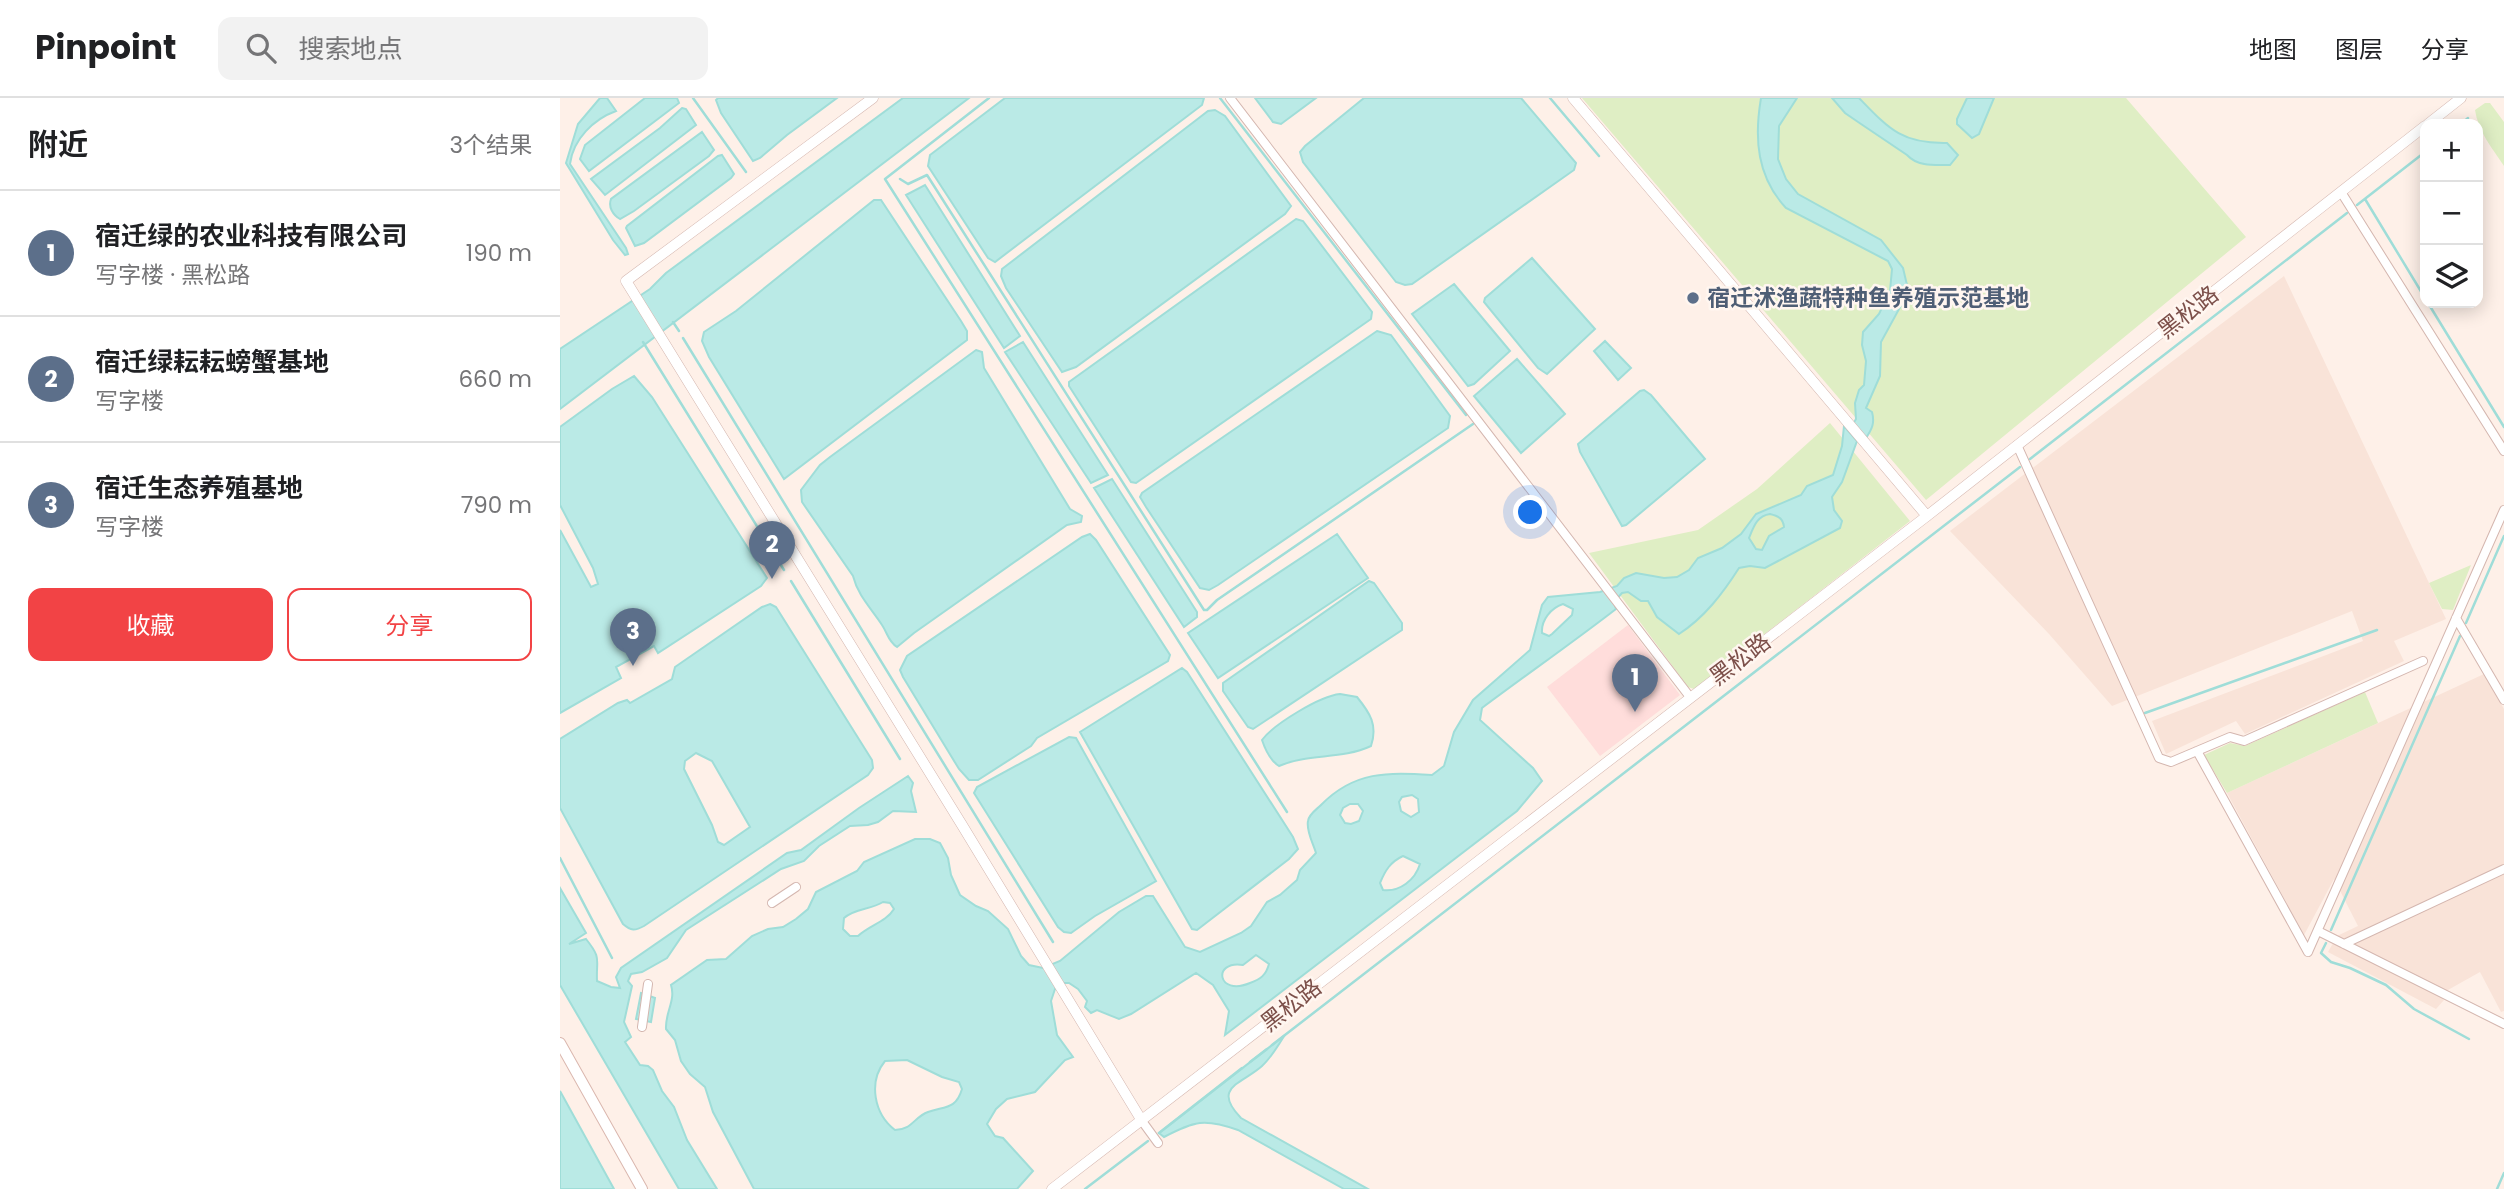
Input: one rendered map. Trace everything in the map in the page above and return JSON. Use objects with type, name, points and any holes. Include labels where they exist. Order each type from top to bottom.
[{"type":"main road","points":[[560,1043],[642,1189]]},
{"type":"street","points":[[873,98],[626,281],[1144,1125],[1158,1143]]},
{"type":"street","points":[[1230,98],[1690,697]]},
{"type":"street","points":[[1573,98],[1736,287],[1927,516]]},
{"type":"street","name":"黑松路","points":[[2435,119],[2461,98]]},
{"type":"street","name":"黑松路","points":[[1052,1189],[1144,1125],[2420,131]]},
{"type":"street","points":[[2342,192],[2504,451]]},
{"type":"street","points":[[2017,445],[2160,758],[2171,762],[2230,737],[2244,741],[2423,661]]},
{"type":"street","points":[[2197,751],[2308,952],[2504,510]]},
{"type":"street","points":[[2456,618],[2504,700]]},
{"type":"street","points":[[2344,944],[2504,869]]},
{"type":"street","points":[[772,903],[796,887]]},
{"type":"street","points":[[2318,931],[2504,1024]]},
{"type":"street","points":[[642,1027],[649,984]]},
{"type":"shaded area","points":[[2284,276],[2446,619],[2394,641],[2404,661],[2245,734],[2236,721],[2166,754],[2152,721],[2363,641],[2352,611],[2112,706],[2049,634],[1950,531]]},
{"type":"shaded area","points":[[1628,625],[1680,695],[1600,756],[1547,687]]},
{"type":"shaded area","points":[[2484,674],[2504,709],[2504,1011],[2501,1012],[2480,972],[2439,995],[2444,1000],[2436,1009],[2328,952],[2337,936],[2358,926],[2334,879],[2304,935],[2227,793]]},
{"type":"green space","points":[[1582,98],[2126,98],[2246,237],[1926,500]]},
{"type":"green space","points":[[2485,103],[2490,103],[2504,122],[2504,166],[2486,139],[2483,119],[2477,119],[2475,110]]},
{"type":"green space","points":[[1830,423],[1910,521],[1694,689],[1688,687],[1589,553],[1698,530],[1757,489]]},
{"type":"green space","points":[[2471,565],[2453,610],[2442,609],[2429,583]]},
{"type":"green space","points":[[2365,692],[2378,723],[2227,793],[2204,755],[2230,743],[2245,746]]},
{"type":"water","points":[[600,98],[607,98],[616,111],[600,119],[586,131],[575,146],[570,164],[626,248],[628,254],[625,255],[566,163],[578,124]]},
{"type":"water","points":[[645,98],[677,98],[679,103],[589,171],[580,159],[585,145]]},
{"type":"water","points":[[837,98],[753,161],[721,113],[716,100]]},
{"type":"water","points":[[903,98],[969,98],[560,409],[560,349],[650,289],[666,273]]},
{"type":"water","points":[[1005,98],[1204,98],[1202,105],[995,262],[988,258],[928,166],[930,155]]},
{"type":"water","points":[[1255,98],[1316,98],[1281,124],[1273,122]]},
{"type":"water","points":[[1364,98],[1521,98],[1576,163],[1574,170],[1412,284],[1396,282],[1303,162],[1300,152]]},
{"type":"water","points":[[1761,98],[1797,98],[1779,126],[1778,159],[1786,179],[1798,194],[1881,240],[1903,268],[1907,285],[1904,300],[1881,342],[1880,376],[1866,408],[1872,412],[1873,419],[1866,438],[1853,424],[1856,419],[1855,403],[1859,390],[1864,385],[1866,361],[1862,345],[1863,332],[1879,314],[1890,291],[1892,269],[1888,261],[1786,208],[1776,196],[1760,157],[1758,128]]},
{"type":"water","points":[[1832,98],[1859,98],[1897,132],[1918,141],[1947,143],[1958,155],[1950,165],[1916,162],[1845,113]]},
{"type":"water","points":[[1967,98],[1994,98],[1979,134],[1972,138],[1957,124]]},
{"type":"water","points":[[682,108],[686,109],[696,125],[605,195],[591,179],[660,128]]},
{"type":"water","points":[[1215,110],[1225,116],[1291,206],[1285,214],[1076,367],[1062,372],[1006,288],[1001,276],[1002,269],[1208,111]]},
{"type":"water","points":[[702,132],[714,150],[709,156],[634,211],[620,219],[615,215],[611,208],[611,199]]},
{"type":"water","points":[[722,155],[734,174],[731,178],[644,243],[635,246],[627,226]]},
{"type":"water","points":[[925,185],[1020,336],[1004,348],[906,195]]},
{"type":"water","points":[[874,200],[881,200],[961,321],[967,331],[967,340],[784,479],[709,357],[702,341],[704,332],[736,311]]},
{"type":"water","points":[[1296,219],[1303,221],[1372,312],[1371,319],[1136,483],[1131,482],[1069,386],[1069,382]]},
{"type":"water","points":[[1532,258],[1595,329],[1547,374],[1538,368],[1484,302],[1485,298]]},
{"type":"water","points":[[1454,284],[1510,351],[1474,384],[1468,386],[1412,314]]},
{"type":"water","points":[[1377,331],[1391,335],[1450,416],[1448,428],[1218,585],[1209,590],[1200,588],[1146,507],[1140,497],[1142,493]]},
{"type":"water","points":[[1605,341],[1631,368],[1618,380],[1594,351]]},
{"type":"water","points":[[1023,342],[1108,475],[1091,483],[1005,352]]},
{"type":"water","points":[[976,350],[982,352],[984,368],[1070,509],[1082,516],[1081,522],[1067,525],[897,647],[861,596],[853,576],[802,502],[801,490],[820,465],[830,457]]},
{"type":"water","points":[[1517,359],[1565,414],[1521,453],[1474,396]]},
{"type":"water","points":[[634,376],[652,397],[767,578],[761,586],[658,653],[654,646],[616,667],[621,678],[560,713],[560,530],[591,587],[598,584],[593,568],[560,505],[560,427]]},
{"type":"water","points":[[1644,390],[1705,459],[1622,526],[1578,444]]},
{"type":"water","points":[[1844,426],[1857,441],[1842,482],[1832,497],[1834,510],[1842,521],[1840,528],[1765,568],[1739,568],[1713,604],[1679,634],[1657,617],[1648,601],[1641,601],[1628,592],[1622,593],[1614,602],[1616,609],[1482,708],[1480,720],[1533,768],[1542,781],[1517,811],[1225,1035],[1229,1011],[1213,985],[1196,973],[1119,1019],[1097,1010],[1091,1013],[1085,1007],[1087,1001],[1078,989],[1069,983],[1062,983],[1055,989],[1051,1001],[1057,1035],[1073,1057],[1065,1060],[1035,1092],[1007,1099],[996,1109],[987,1124],[995,1136],[1003,1138],[1033,1171],[1017,1189],[754,1189],[713,1112],[705,1087],[690,1074],[681,1061],[675,1040],[666,1029],[672,996],[671,985],[707,960],[726,959],[752,936],[768,929],[783,927],[808,909],[816,892],[857,871],[864,862],[915,839],[930,839],[940,843],[960,895],[988,911],[1008,929],[1021,956],[1029,965],[1043,968],[1060,961],[1119,912],[1146,896],[1153,896],[1185,947],[1200,952],[1251,926],[1267,902],[1297,880],[1300,870],[1316,853],[1308,829],[1309,819],[1333,794],[1372,776],[1432,775],[1444,766],[1454,732],[1473,700],[1530,650],[1542,605],[1548,597],[1600,592],[1617,586],[1624,578],[1636,573],[1664,578],[1677,577],[1689,570],[1698,558],[1722,548],[1741,534],[1756,514],[1801,495],[1807,486],[1833,475],[1842,446]],"holes":[[[1770,514],[1778,517],[1783,521],[1784,527],[1769,536],[1762,550],[1756,549],[1749,538],[1756,522]],[[1563,604],[1573,609],[1572,615],[1549,636],[1542,633],[1542,628],[1545,619]],[[1412,795],[1418,799],[1419,812],[1411,817],[1401,811],[1399,802],[1402,797]],[[1350,804],[1358,804],[1363,811],[1359,821],[1351,824],[1345,823],[1340,815],[1343,808]],[[1403,856],[1420,864],[1406,884],[1383,890],[1380,883],[1395,861]],[[883,902],[890,903],[894,909],[887,917],[858,936],[850,936],[843,929],[844,918],[853,912]],[[1256,955],[1269,964],[1260,978],[1239,986],[1225,982],[1222,977],[1226,968],[1243,965]],[[907,1060],[959,1082],[962,1089],[953,1104],[928,1112],[909,1126],[895,1130],[878,1107],[875,1088],[885,1061]]]},
{"type":"water","points":[[1112,479],[1197,612],[1197,617],[1184,627],[1094,488]]},
{"type":"water","points":[[1090,534],[1170,655],[1168,661],[1037,738],[1031,746],[978,780],[969,780],[959,769],[900,670],[907,656]]},
{"type":"water","points":[[1337,534],[1368,578],[1218,678],[1188,633]]},
{"type":"water","points":[[1369,581],[1374,583],[1402,623],[1402,630],[1253,729],[1248,727],[1223,691],[1223,683]]},
{"type":"water","points":[[770,604],[776,607],[872,760],[873,768],[868,775],[644,926],[631,929],[623,924],[560,808],[560,739],[618,703],[627,700],[630,703],[672,679],[675,667]],"holes":[[[696,753],[712,761],[750,827],[724,845],[718,842],[684,769],[685,761]]]},
{"type":"water","points":[[1182,668],[1293,837],[1298,849],[1289,859],[1197,930],[1192,929],[1080,732]]},
{"type":"water","points":[[1340,694],[1357,697],[1369,714],[1374,732],[1371,746],[1348,753],[1302,759],[1279,766],[1276,764],[1262,740],[1276,726],[1298,712]]},
{"type":"water","points":[[1069,737],[1076,738],[1156,881],[1071,933],[1058,927],[974,793],[977,787]]},
{"type":"water","points":[[908,776],[913,783],[911,791],[916,812],[893,811],[878,822],[850,826],[819,846],[804,861],[781,869],[686,930],[667,958],[642,972],[631,974],[628,981],[632,986],[624,1022],[631,1037],[625,1042],[640,1065],[653,1070],[662,1091],[674,1107],[687,1140],[717,1189],[679,1189],[560,985],[560,888],[586,933],[569,944],[586,939],[596,955],[597,981],[620,988],[616,977],[621,968],[787,853],[801,850]]},
{"type":"water","points":[[641,993],[655,998],[651,1022],[636,1019]]},
{"type":"water","points":[[1285,1035],[1266,1062],[1233,1087],[1229,1093],[1232,1108],[1241,1118],[1368,1189],[1344,1189],[1238,1130],[1226,1126],[1200,1123],[1164,1137],[1159,1133]]},
{"type":"water","points":[[560,1091],[614,1189],[560,1189]]},
{"type":"waterway","points":[[693,98],[746,172]]},
{"type":"waterway","points":[[989,98],[885,179],[1287,812]]},
{"type":"waterway","points":[[1220,98],[1466,415]]},
{"type":"waterway","points":[[1550,98],[1599,156]]},
{"type":"waterway","points":[[2357,205],[2420,156]]},
{"type":"waterway","points":[[900,179],[908,184],[927,175],[1204,610],[1473,424]]},
{"type":"waterway","points":[[2365,199],[2420,290]]},
{"type":"waterway","points":[[2030,459],[2347,213]]},
{"type":"waterway","points":[[2431,308],[2504,427]]},
{"type":"waterway","points":[[673,322],[679,331]]},
{"type":"waterway","points":[[683,338],[1053,942]]},
{"type":"waterway","points":[[643,342],[784,570]]},
{"type":"waterway","points":[[1272,1045],[2020,467]]},
{"type":"waterway","points":[[2466,623],[2504,536]]},
{"type":"waterway","points":[[791,581],[900,759]]},
{"type":"waterway","points":[[2145,713],[2377,630]]},
{"type":"waterway","points":[[2331,930],[2460,636]]},
{"type":"waterway","points":[[560,858],[612,958]]},
{"type":"waterway","points":[[2326,943],[2321,953],[2331,962],[2386,985],[2414,1009],[2469,1039]]},
{"type":"waterway","points":[[1250,1062],[1267,1049]]},
{"type":"waterway","points":[[1159,1133],[1242,1068]]},
{"type":"waterway","points":[[1085,1189],[1148,1141]]},
{"type":"waterway","points":[[2497,1189],[2504,1173]]},
{"type":"place","name":"宿迁沭渔蔬特种鱼养殖示范基地","points":[[1693,298]]},
{"type":"place","name":"宿迁绿耘耘螃蟹基地","points":[[772,579]]},
{"type":"place","name":"宿迁生态养殖基地","points":[[633,666]]},
{"type":"place","name":"宿迁绿的农业科技有限公司","points":[[1635,712]]}]
